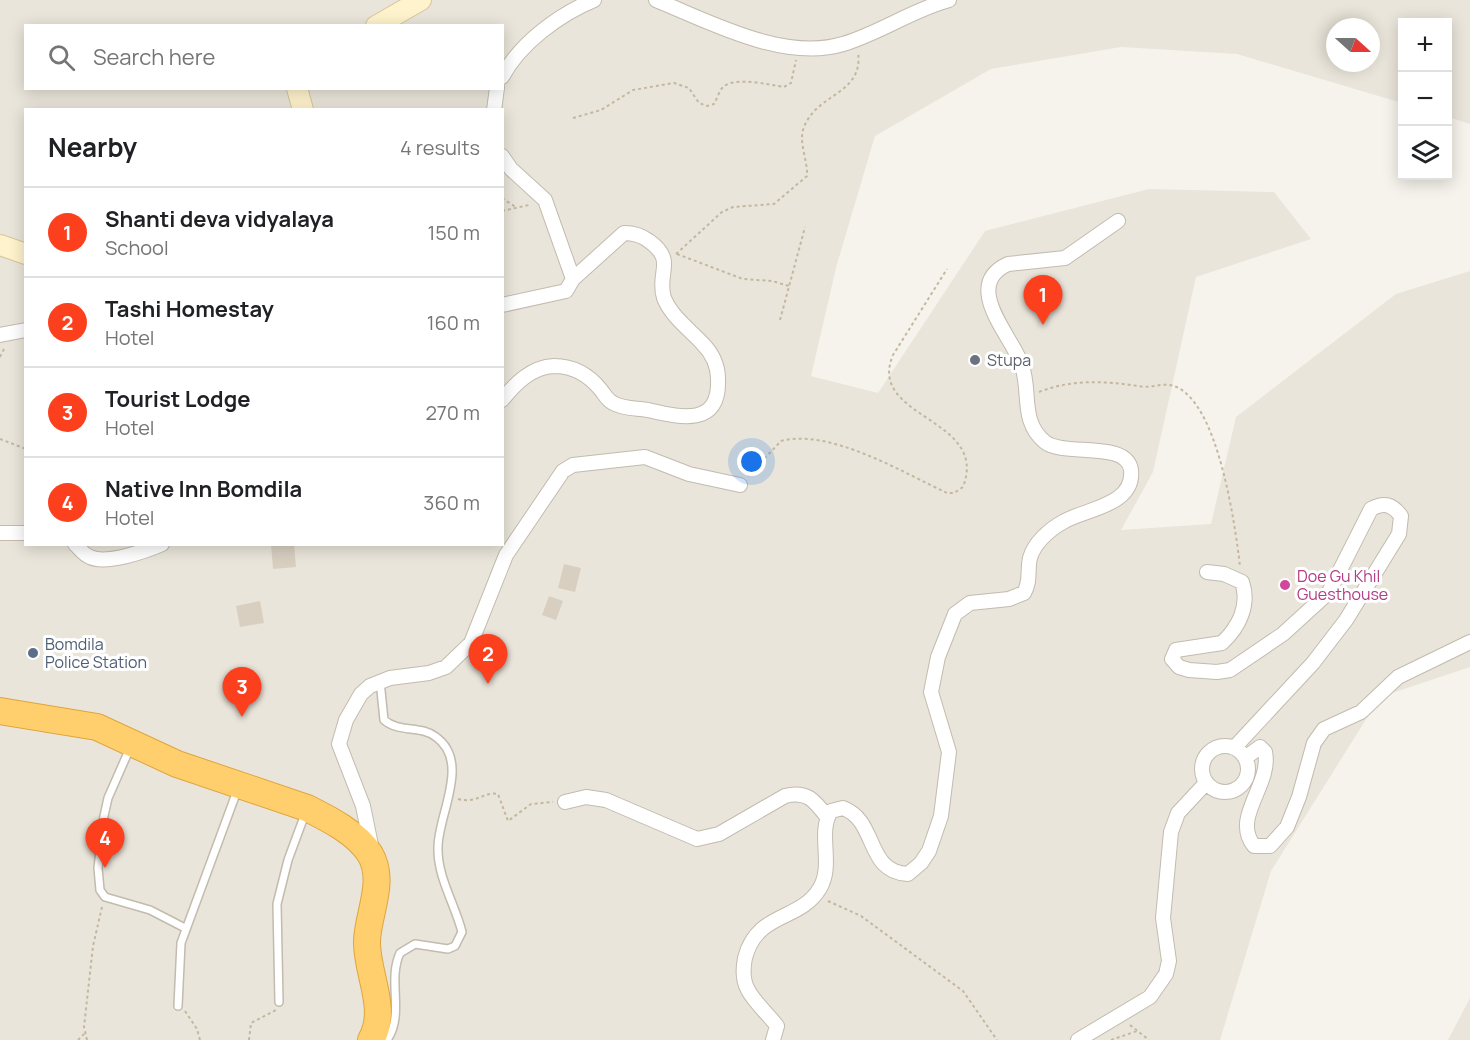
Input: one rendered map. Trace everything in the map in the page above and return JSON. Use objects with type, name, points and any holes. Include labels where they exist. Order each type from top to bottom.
[{"type":"highway","points":[[0,711],[98,727],[177,764],[307,808],[327,817],[360,841],[370,855],[376,870],[376,888],[367,940],[378,1008],[378,1025],[371,1040]]},
{"type":"street","points":[[379,24],[421,0]]},
{"type":"street","points":[[504,74],[524,47],[562,17],[594,0]]},
{"type":"street","points":[[656,0],[737,32],[798,49],[827,48],[856,39],[949,0]]},
{"type":"street","points":[[298,90],[302,108]]},
{"type":"street","points":[[494,108],[497,90]]},
{"type":"street","points":[[504,159],[511,169],[545,200],[573,279]]},
{"type":"street","points":[[773,1040],[777,1026],[747,988],[744,966],[747,952],[759,929],[789,914],[814,896],[822,886],[828,817],[831,811],[838,808],[850,810],[859,817],[866,828],[876,858],[891,871],[908,874],[921,863],[932,844],[940,816],[949,752],[933,700],[933,678],[955,614],[970,603],[1009,599],[1024,593],[1030,578],[1030,558],[1042,538],[1064,521],[1096,510],[1117,499],[1130,481],[1131,470],[1123,458],[1100,450],[1057,448],[1043,440],[1028,413],[1025,397],[1026,378],[1022,363],[1003,334],[989,303],[994,275],[1000,267],[1008,264],[1065,258],[1118,221]]},
{"type":"street","points":[[504,305],[566,291],[573,279],[624,233],[633,233],[659,249],[666,265],[664,297],[673,312],[710,351],[718,370],[716,397],[711,407],[702,415],[673,417],[614,404],[592,379],[580,372],[555,366],[530,373],[504,398]]},
{"type":"street","points":[[0,245],[24,253]]},
{"type":"street","points":[[0,334],[24,330]]},
{"type":"street","points":[[376,870],[363,806],[339,744],[343,727],[352,709],[366,690],[380,681],[429,673],[446,667],[471,643],[506,555],[563,471],[573,465],[645,457],[689,474],[740,485]]},
{"type":"street","points":[[1207,572],[1224,574],[1242,582],[1246,600],[1241,619],[1222,643],[1176,650],[1172,659],[1174,663],[1189,670],[1217,672],[1242,664],[1283,634],[1329,592],[1339,577],[1371,509],[1380,504],[1388,505],[1401,516],[1398,534],[1346,620],[1313,663],[1234,748]]},
{"type":"street","points":[[0,533],[24,533]]},
{"type":"street","points":[[77,546],[85,554],[100,560],[142,552],[157,546]]},
{"type":"street","points":[[1245,758],[1260,747],[1265,752],[1265,774],[1245,827],[1248,838],[1254,846],[1270,846],[1278,840],[1287,827],[1299,797],[1314,743],[1324,729],[1360,712],[1398,677],[1470,642]]},
{"type":"street","points":[[1220,747],[1234,748],[1245,758],[1247,773],[1240,786],[1234,790],[1219,791],[1206,783],[1202,769],[1207,755],[1220,747]]},
{"type":"street","points":[[1078,1040],[1150,997],[1166,974],[1169,962],[1162,918],[1171,832],[1179,813],[1206,783]]},
{"type":"street","points":[[565,802],[586,797],[606,800],[697,838],[719,834],[785,796],[795,793],[807,795],[828,817]]},
{"type":"lane","points":[[380,681],[384,720],[391,726],[436,736],[445,747],[453,773],[450,796],[443,813],[438,847],[441,874],[458,919],[461,938],[455,946],[448,949],[415,944],[400,953],[394,970],[396,1017],[394,1030],[387,1040]]},
{"type":"lane","points":[[132,743],[108,798],[104,816],[98,868],[100,890],[105,897],[150,910],[185,928]]},
{"type":"lane","points":[[178,1006],[179,962],[185,928],[239,786]]},
{"type":"lane","points":[[279,1002],[277,904],[288,860],[307,808]]},
{"type":"path","points":[[666,265],[722,212],[733,207],[774,204],[807,176],[802,132],[815,108],[854,82],[858,71],[856,39]]},
{"type":"path","points":[[573,118],[601,110],[633,90],[674,83],[689,88],[699,103],[707,106],[714,104],[722,88],[728,84],[760,82],[784,87],[794,76],[798,49]]},
{"type":"path","points":[[504,199],[517,208]]},
{"type":"path","points":[[504,211],[545,200]]},
{"type":"path","points":[[780,320],[805,227]]},
{"type":"path","points":[[677,254],[751,282],[772,281],[789,286]]},
{"type":"path","points":[[740,485],[769,450],[781,441],[791,438],[832,442],[947,493],[954,493],[963,486],[966,464],[961,445],[955,436],[929,421],[892,388],[886,370],[947,269]]},
{"type":"path","points":[[1025,397],[1058,385],[1105,381],[1146,388],[1163,384],[1185,392],[1198,406],[1211,429],[1220,463],[1242,582]]},
{"type":"path","points":[[0,439],[24,448]]},
{"type":"path","points":[[450,796],[474,800],[490,793],[498,794],[508,821],[531,804],[565,802]]},
{"type":"path","points":[[814,896],[861,916],[963,991],[997,1040]]},
{"type":"path","points":[[87,1040],[84,1034],[93,946],[105,897]]},
{"type":"path","points":[[249,1040],[251,1023],[274,1012],[279,1002]]},
{"type":"path","points":[[178,1006],[186,1012],[200,1040]]},
{"type":"path","points":[[1113,1018],[1138,1031],[1149,1040]]},
{"type":"path","points":[[1111,1040],[1138,1031]]},
{"type":"path","points":[[78,1040],[84,1034]]},
{"type":"shaded area","points":[[0,0],[1470,0],[1470,124],[1452,118],[1452,18],[1398,18],[1398,102],[1237,54],[1121,47],[991,69],[875,136],[837,264],[811,376],[878,393],[985,231],[1149,189],[1274,192],[1311,239],[1196,277],[1153,472],[1121,530],[1211,524],[1236,417],[1396,294],[1470,271],[1470,667],[1380,697],[1271,871],[1220,1040],[0,1040]]},
{"type":"shaded area","points":[[1470,998],[1470,1040],[1448,1040]]},
{"type":"building","points":[[271,546],[294,546],[296,567],[273,569]]},
{"type":"building","points":[[564,564],[581,568],[575,592],[558,588]]},
{"type":"building","points":[[549,596],[563,601],[556,620],[542,615]]},
{"type":"building","points":[[260,601],[264,623],[240,627],[236,606]]},
{"type":"place","name":"Shanti deva vidyalaya","points":[[1043,325]]},
{"type":"place","name":"Stupa","points":[[975,360]]},
{"type":"place","name":"Doe Gu Khil Guesthouse","points":[[1285,585]]},
{"type":"place","name":"Bomdila Police Station","points":[[33,653]]},
{"type":"place","name":"Tashi Homestay","points":[[488,684]]},
{"type":"place","name":"Tourist Lodge","points":[[242,717]]},
{"type":"place","name":"Native Inn Bomdila","points":[[105,868]]}]
